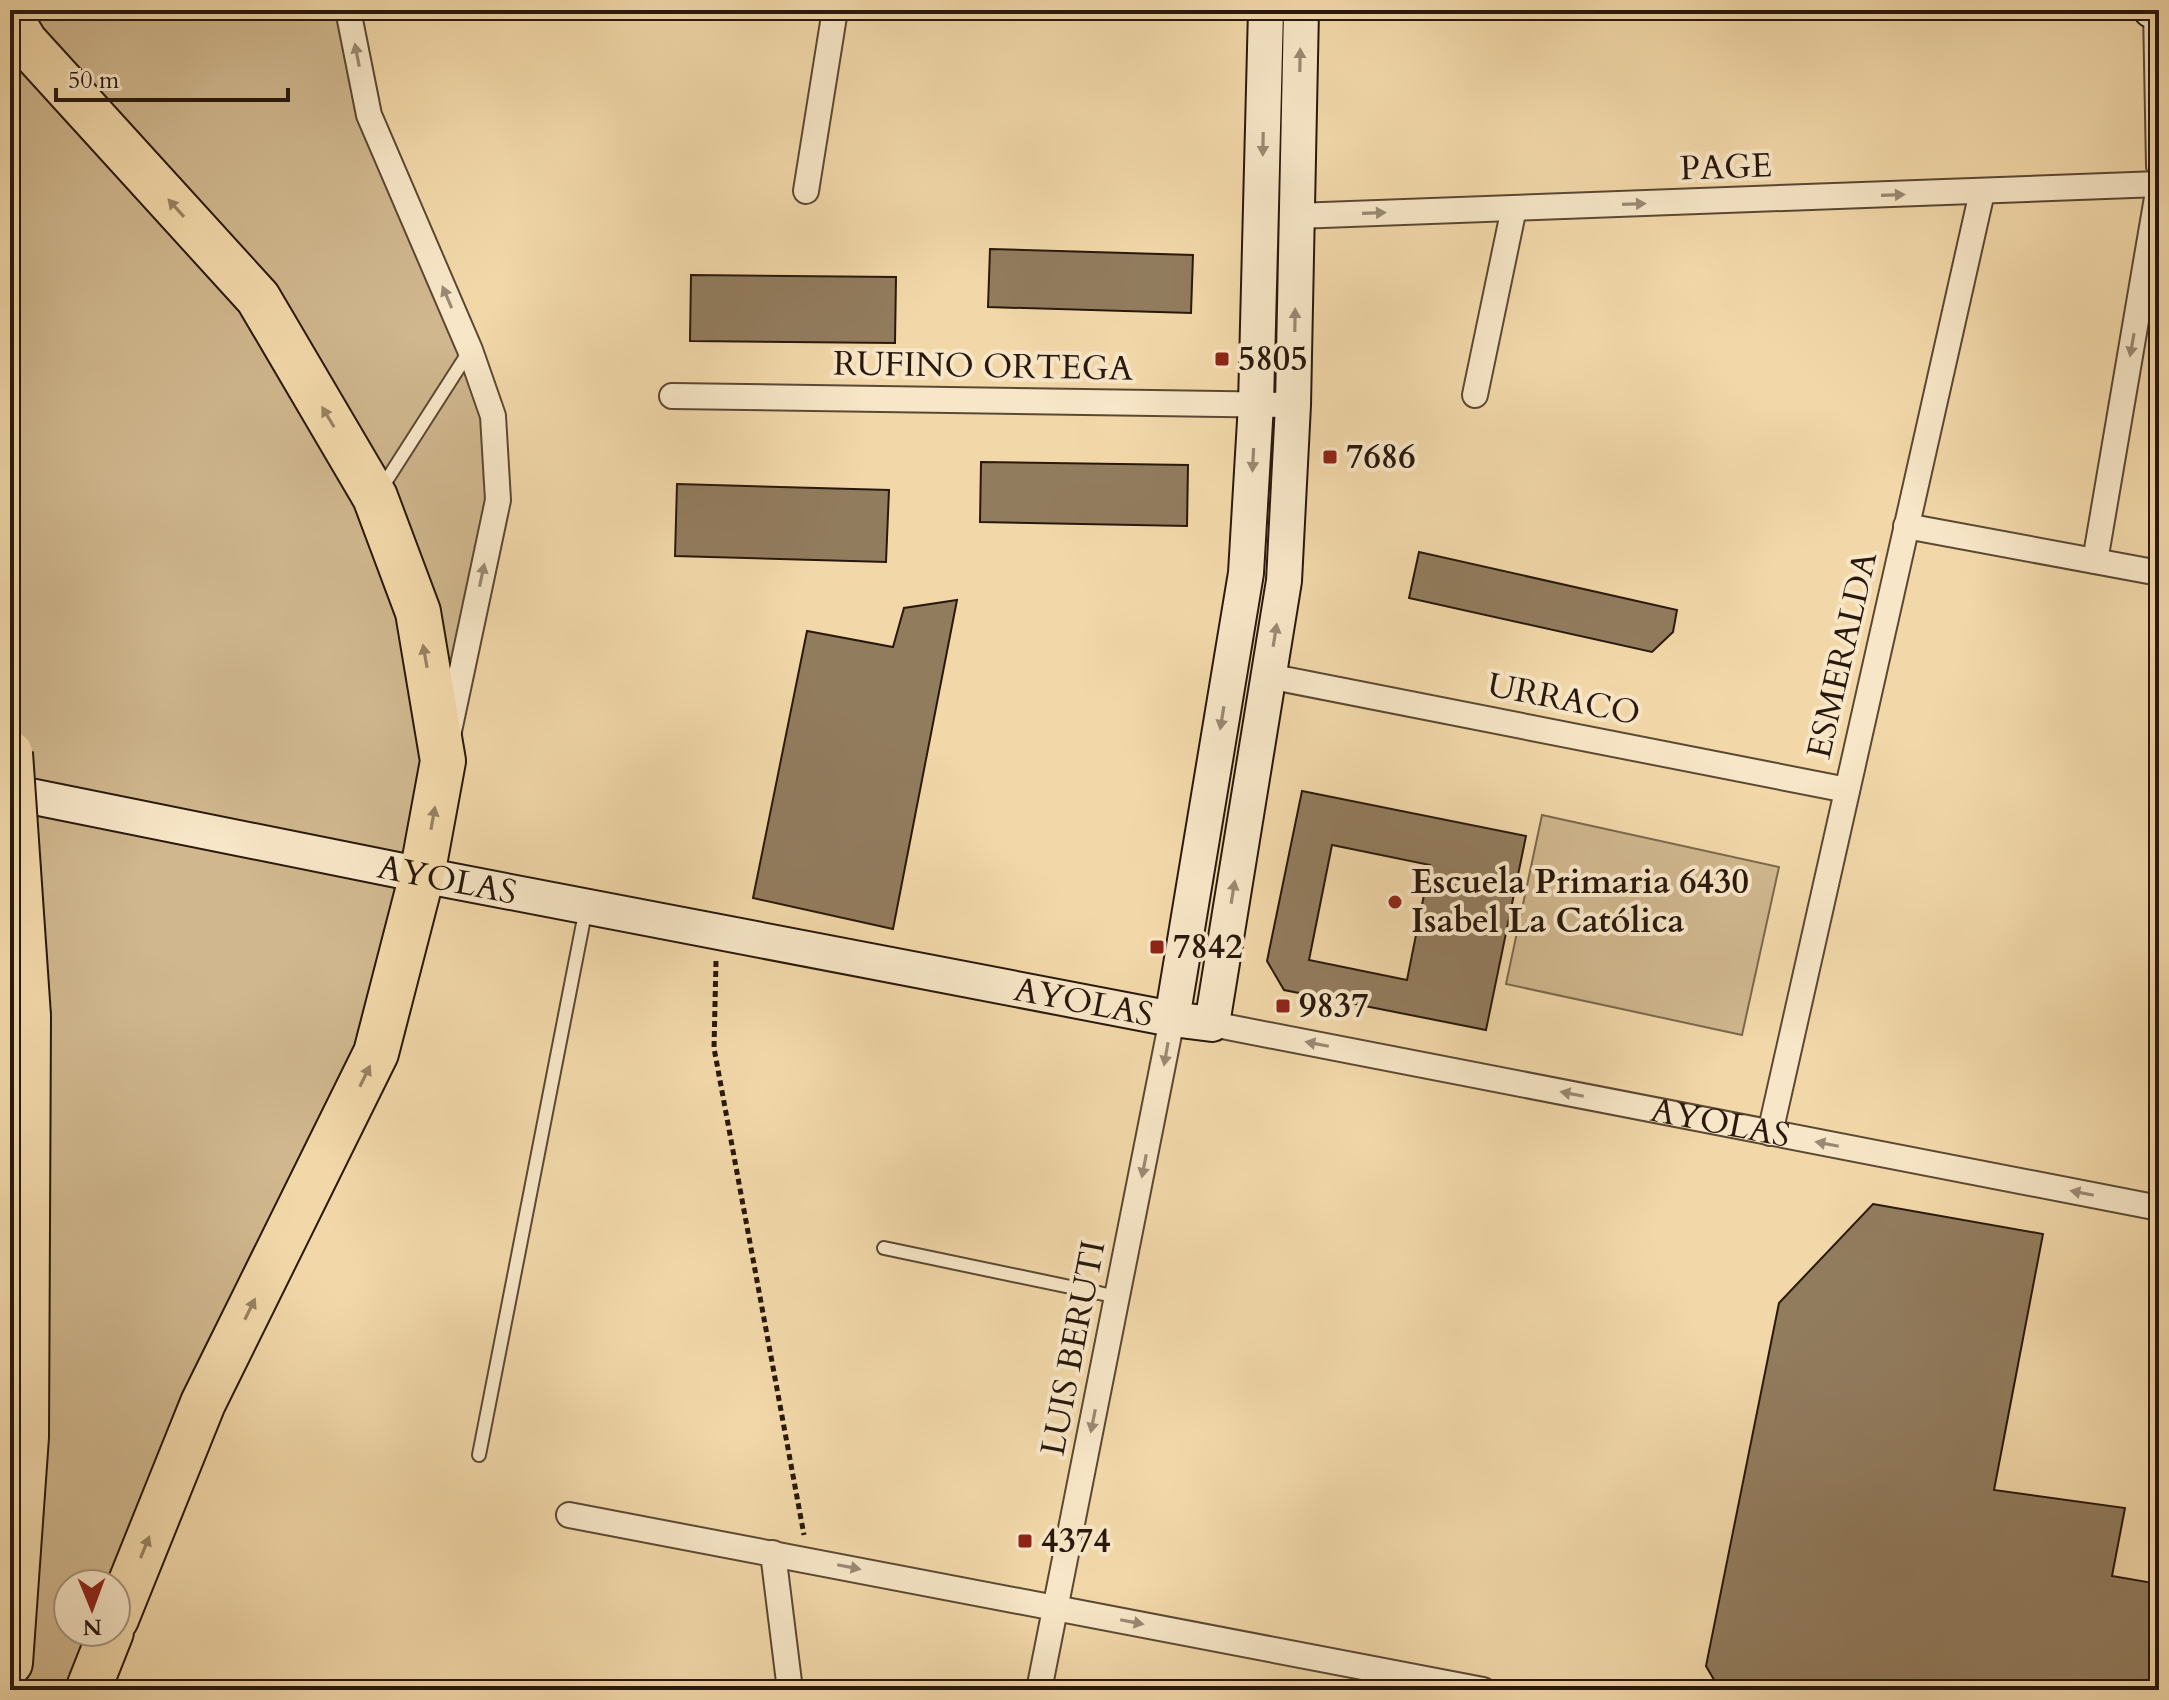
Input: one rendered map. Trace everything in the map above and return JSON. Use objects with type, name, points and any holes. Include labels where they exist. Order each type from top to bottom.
[{"type":"highway","points":[[10,17],[25,42],[258,298],[375,497],[418,612],[443,761],[422,875],[376,1053],[203,1403],[132,1579]]},
{"type":"highway","points":[[10,753],[28,1016],[26,1437],[10,1663]]},
{"type":"highway","points":[[88,1690],[105,1648]]},
{"type":"street","points":[[348,10],[369,115],[470,350],[493,416],[498,500],[443,761]]},
{"type":"street","points":[[806,191],[835,10]]},
{"type":"street","points":[[1172,1019],[1246,573],[1256,404],[1266,10]]},
{"type":"street","points":[[1212,1024],[1284,581],[1293,405],[1301,10]]},
{"type":"street","points":[[2155,10],[2159,166]]},
{"type":"street","points":[[2095,561],[2159,185]]},
{"type":"street","name":"PAGE","points":[[1296,216],[2159,185]]},
{"type":"street","name":"ESMERALDA","points":[[1770,1133],[1982,192]]},
{"type":"street","points":[[1475,395],[1514,208]]},
{"type":"street","name":"RUFINO ORTEGA","points":[[672,396],[1293,405]]},
{"type":"street","points":[[1906,526],[2159,573]]},
{"type":"street","name":"URRACO","points":[[1268,676],[1847,790]]},
{"type":"street","name":"AYOLAS","points":[[10,792],[422,875],[1172,1019],[1212,1024],[2159,1208]]},
{"type":"street","name":"LUIS BERUTI","points":[[1039,1690],[1172,1019]]},
{"type":"street","points":[[569,1515],[1483,1690]]},
{"type":"street","points":[[773,1553],[790,1690]]},
{"type":"lane","points":[[375,497],[470,350]]},
{"type":"lane","points":[[479,1455],[587,905]]},
{"type":"lane","points":[[884,1248],[1118,1297]]},
{"type":"path","points":[[717,930],[714,1048],[809,1559]]},
{"type":"shaded area","points":[[10,10],[348,10],[369,115],[470,350],[498,500],[376,1053],[124,1568],[52,1568],[52,1648],[105,1648],[91,1690],[10,1690]]},
{"type":"shaded area","points":[[1542,815],[1779,867],[1742,1035],[1506,984]]},
{"type":"building","points":[[990,249],[1193,255],[1191,313],[988,307]]},
{"type":"building","points":[[691,275],[896,277],[895,343],[690,341]]},
{"type":"building","points":[[981,462],[1188,465],[1187,526],[980,522]]},
{"type":"building","points":[[677,484],[889,490],[886,562],[675,556]]},
{"type":"building","points":[[1419,552],[1677,610],[1673,632],[1652,652],[1409,598]]},
{"type":"building","points":[[957,600],[893,929],[753,898],[807,631],[893,647],[904,608]]},
{"type":"building","name":"Escuela Primaria 6430 Isabel La Católica","points":[[1302,791],[1526,836],[1486,1030],[1284,990],[1267,961]],"holes":[[[1332,845],[1430,865],[1407,980],[1309,960]]]},
{"type":"building","points":[[1873,1204],[2043,1234],[1994,1490],[2125,1508],[2112,1576],[2159,1584],[2159,1690],[1720,1690],[1706,1666],[1779,1303]]},
{"type":"place","name":"5805","points":[[1222,359]]},
{"type":"place","name":"7686","points":[[1330,457]]},
{"type":"place","name":"Escuela Primaria 6430 Isabel La Católica","points":[[1395,902]]},
{"type":"place","name":"7842","points":[[1157,947]]},
{"type":"place","name":"9837","points":[[1283,1006]]},
{"type":"place","name":"4374","points":[[1025,1541]]}]
